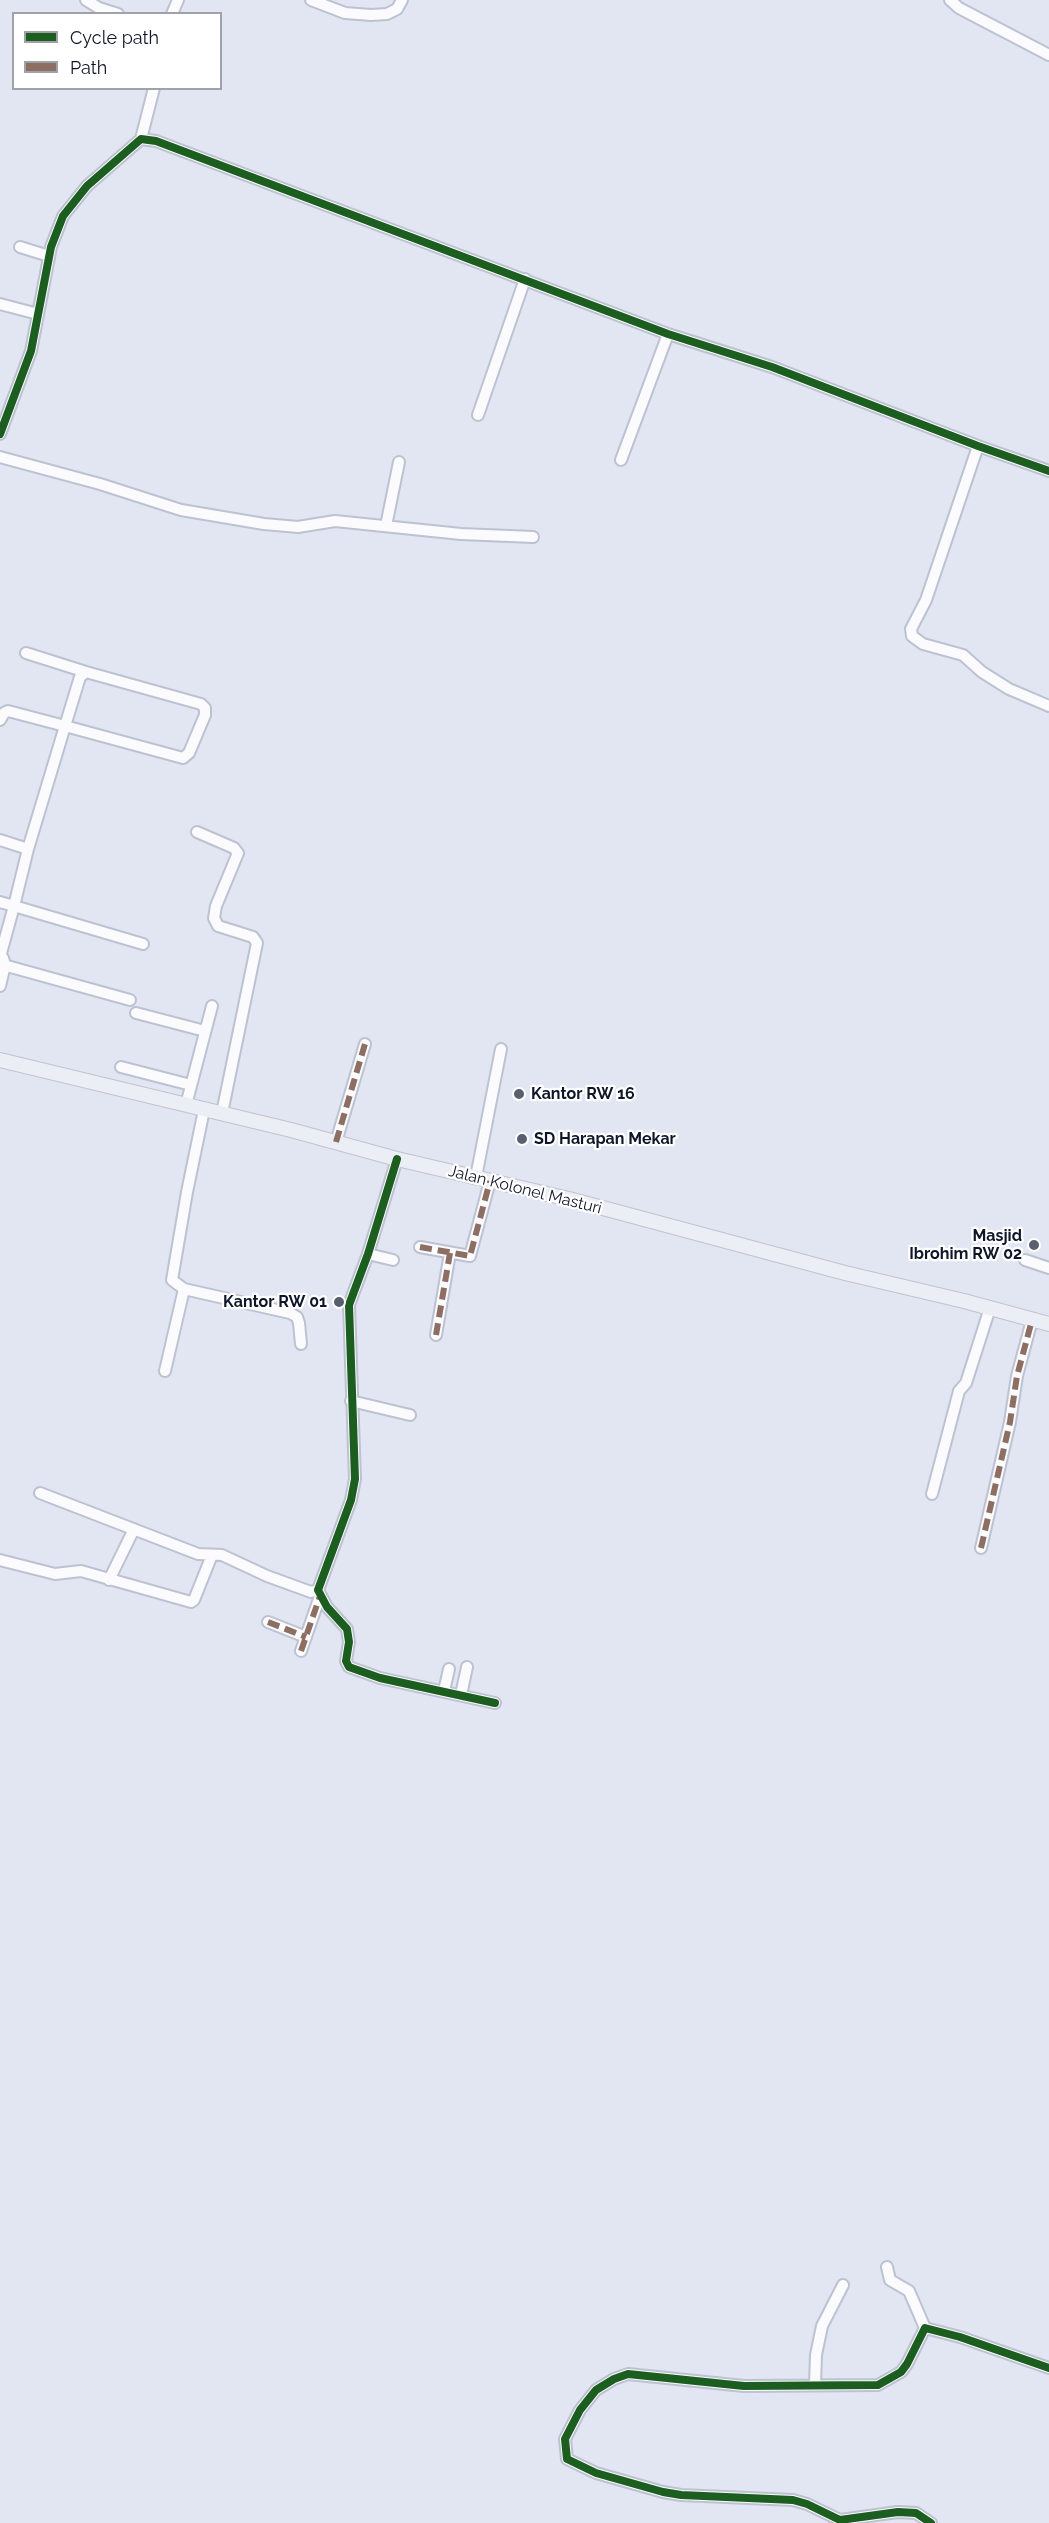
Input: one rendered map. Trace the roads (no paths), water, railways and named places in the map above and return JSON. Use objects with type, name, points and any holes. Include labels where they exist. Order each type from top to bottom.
[{"type":"main road","name":"Jalan Kolonel Masturi","points":[[0,1060],[573,1200],[845,1273],[1044,1320]]},
{"type":"street","points":[[86,0],[112,12]]},
{"type":"street","points":[[311,0],[345,13],[371,15],[387,14],[397,9],[402,0]]},
{"type":"street","points":[[950,0],[959,8],[1049,55]]},
{"type":"street","points":[[0,434],[27,366],[55,231],[68,208],[87,186],[141,139],[153,90]]},
{"type":"street","points":[[141,139],[156,141],[668,334],[772,367],[1049,471]]},
{"type":"street","points":[[20,247],[49,256]]},
{"type":"street","points":[[478,415],[525,279]]},
{"type":"street","points":[[0,304],[38,314]]},
{"type":"street","points":[[621,460],[668,334]]},
{"type":"street","points":[[978,446],[926,600],[911,632],[912,636],[923,644],[963,655],[982,672],[1009,689],[1049,706]]},
{"type":"street","points":[[0,457],[100,484],[181,510],[280,526],[304,527],[335,521],[461,534],[533,537]]},
{"type":"street","points":[[386,526],[399,462]]},
{"type":"street","points":[[0,720],[8,711],[183,758],[188,754],[205,715],[205,708],[201,704],[26,653]]},
{"type":"street","points":[[0,986],[2,960],[28,849],[80,677],[86,672]]},
{"type":"street","points":[[197,832],[234,848],[238,853],[238,858],[216,906],[214,918],[218,926],[253,937],[257,943],[222,1113]]},
{"type":"street","points":[[0,840],[28,849]]},
{"type":"street","points":[[0,902],[143,944]]},
{"type":"street","points":[[2,960],[130,1000]]},
{"type":"street","points":[[180,1103],[212,1006]]},
{"type":"street","points":[[136,1013],[205,1031]]},
{"type":"street","points":[[336,1142],[364,1044]]},
{"type":"street","points":[[420,1247],[470,1256],[501,1048]]},
{"type":"street","points":[[121,1067],[185,1083]]},
{"type":"street","points":[[204,1110],[172,1280],[184,1289],[290,1313],[297,1317],[301,1344]]},
{"type":"street","points":[[301,1651],[354,1486],[348,1311],[369,1254],[398,1159]]},
{"type":"street","points":[[436,1335],[450,1253]]},
{"type":"street","points":[[369,1254],[393,1260]]},
{"type":"street","points":[[1025,1260],[1049,1268]]},
{"type":"street","points":[[165,1371],[184,1289]]},
{"type":"street","points":[[933,1494],[959,1391],[966,1383],[990,1308]]},
{"type":"street","points":[[981,1548],[1010,1422],[1017,1376],[1044,1320]]},
{"type":"street","points":[[351,1401],[410,1415]]},
{"type":"street","points":[[40,1493],[198,1554],[222,1555],[267,1576],[319,1593],[347,1629],[349,1642],[346,1661],[350,1667],[380,1678],[495,1703]]},
{"type":"street","points":[[110,1580],[134,1529]]},
{"type":"street","points":[[0,1560],[55,1574],[81,1572],[191,1602],[212,1555]]},
{"type":"street","points":[[268,1622],[306,1637]]},
{"type":"street","points":[[461,1695],[467,1667]]},
{"type":"street","points":[[444,1691],[449,1669]]},
{"type":"street","points":[[887,2267],[890,2280],[910,2293],[925,2328],[907,2364],[901,2372],[884,2383],[744,2386],[627,2374],[614,2379],[596,2391],[579,2410],[566,2434],[564,2445],[567,2459],[596,2473],[681,2495],[794,2500],[840,2520],[898,2512],[916,2513],[931,2523]]},
{"type":"street","points":[[815,2385],[816,2355],[822,2326],[843,2285]]},
{"type":"street","points":[[925,2328],[960,2337],[1049,2368]]},
{"type":"place","name":"Kantor RW 16","points":[[519,1094]]},
{"type":"place","name":"SD Harapan Mekar","points":[[522,1139]]},
{"type":"place","name":"Masjid Ibrohim RW 02","points":[[1034,1245]]},
{"type":"place","name":"Kantor RW 01","points":[[339,1302]]}]
